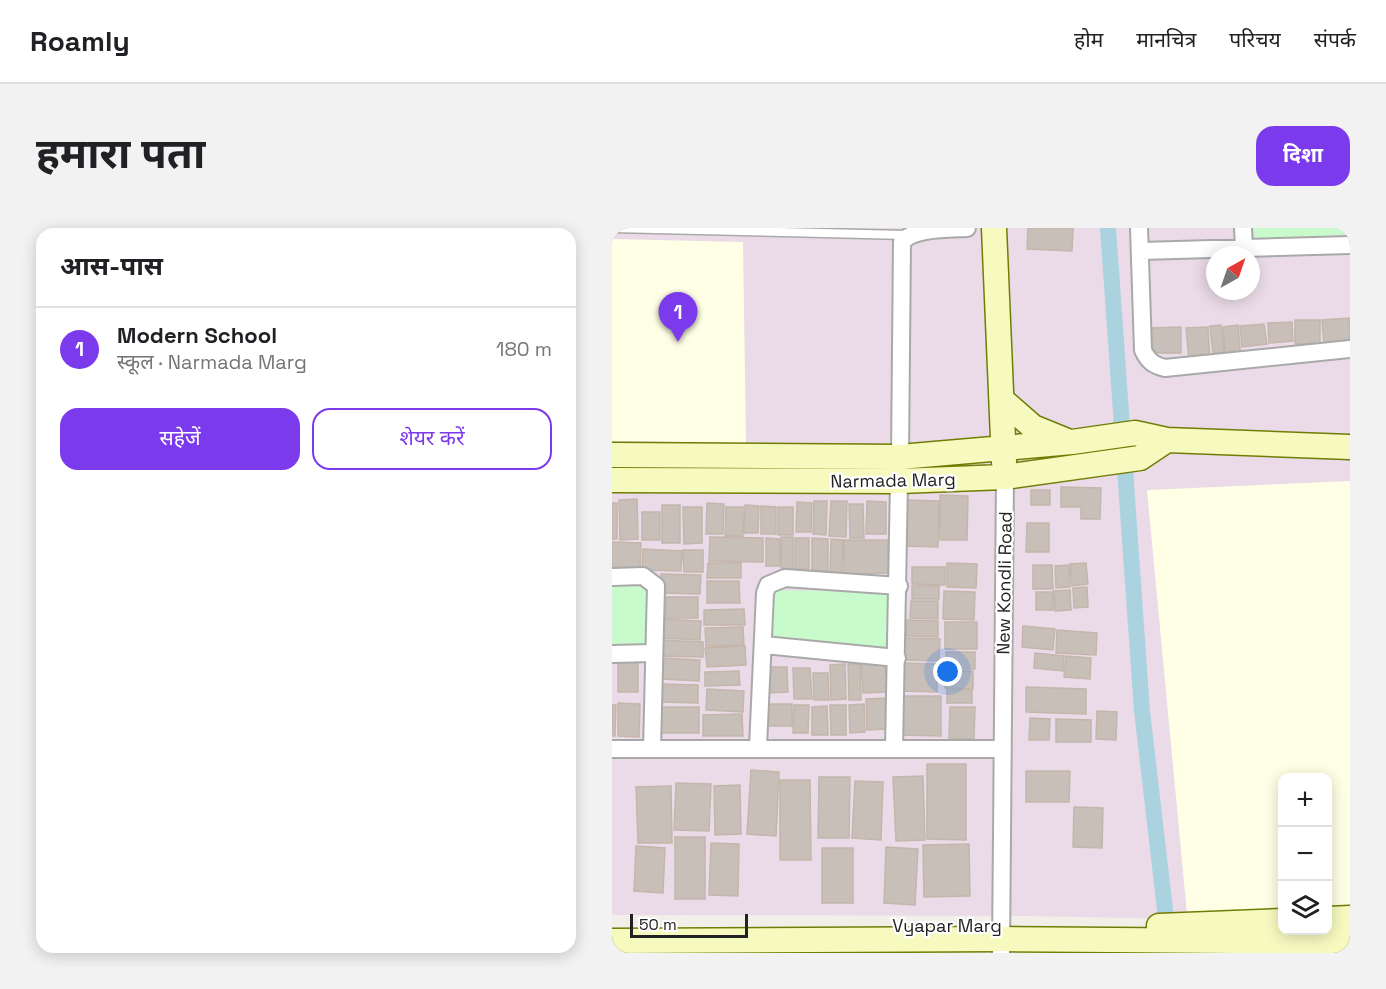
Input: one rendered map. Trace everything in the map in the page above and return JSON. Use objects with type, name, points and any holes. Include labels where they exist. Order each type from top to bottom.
[{"type":"street","points":[[900,457],[900,250],[906,235],[915,231],[967,228]]},
{"type":"street","name":"New Kondli Road","points":[[994,228],[1005,477],[1001,939]]},
{"type":"street","points":[[1139,228],[1143,350],[1147,360],[1155,366],[1165,368],[1350,349]]},
{"type":"street","points":[[1243,228],[1244,246]]},
{"type":"street","points":[[1260,248],[1350,245]]},
{"type":"street","points":[[1141,251],[1206,249]]},
{"type":"street","points":[[1002,400],[1033,427],[1072,442]]},
{"type":"street","name":"Narmada Marg","points":[[612,456],[900,457],[1072,442],[1135,433],[1167,440],[1350,447]]},
{"type":"street","name":"Narmada Marg","points":[[612,480],[899,481],[1005,477],[1140,458],[1167,440]]},
{"type":"street","points":[[894,749],[899,586],[899,481]]},
{"type":"street","points":[[612,577],[643,576],[656,586],[652,749]]},
{"type":"street","points":[[758,747],[765,593],[768,585],[785,578],[899,586]]},
{"type":"street","points":[[764,645],[897,658]]},
{"type":"street","points":[[612,654],[653,653]]},
{"type":"street","points":[[612,749],[1002,748]]},
{"type":"street","points":[[1332,919],[1350,918]]},
{"type":"street","name":"Vyapar Marg","points":[[1188,934],[1278,922]]},
{"type":"street","name":"Vyapar Marg","points":[[612,925],[1001,939]]},
{"type":"street","name":"Vyapar Marg","points":[[612,941],[888,947],[1001,939],[1188,934],[1323,948],[1350,942]]},
{"type":"lane","points":[[612,228],[906,235]]},
{"type":"shaded area","points":[[612,228],[1350,228],[1350,923],[1332,804],[1332,773],[1278,773],[1278,921],[1026,916],[612,915]]},
{"type":"shaded area","points":[[612,239],[743,242],[746,443],[612,441]]},
{"type":"shaded area","points":[[1350,481],[1350,911],[1332,912],[1332,773],[1278,773],[1278,913],[1187,914],[1147,490]]},
{"type":"green space","points":[[1254,228],[1350,228],[1350,234],[1255,242]]},
{"type":"green space","points":[[612,586],[649,586],[648,649],[612,648]]},
{"type":"green space","points":[[772,590],[892,592],[891,651],[771,649]]},
{"type":"building","points":[[1028,228],[1073,228],[1072,251],[1027,249]]},
{"type":"building","points":[[1349,318],[1350,343],[1324,345],[1322,320]]},
{"type":"building","points":[[1295,320],[1320,320],[1320,343],[1295,344]]},
{"type":"building","points":[[1292,322],[1293,341],[1269,343],[1268,323]]},
{"type":"building","points":[[1264,324],[1267,344],[1242,347],[1240,326]]},
{"type":"building","points":[[1221,325],[1225,361],[1214,362],[1210,326]]},
{"type":"building","points":[[1238,325],[1241,359],[1226,360],[1223,327]]},
{"type":"building","points":[[1181,327],[1181,353],[1152,353],[1151,328]]},
{"type":"building","points":[[1208,327],[1210,360],[1189,361],[1186,328]]},
{"type":"building","points":[[1061,487],[1101,488],[1100,519],[1081,519],[1081,507],[1061,507]]},
{"type":"building","points":[[1031,490],[1050,490],[1050,505],[1031,505]]},
{"type":"building","points":[[940,495],[968,496],[967,540],[940,540]]},
{"type":"building","points":[[637,499],[638,539],[620,540],[619,500]]},
{"type":"building","points":[[904,500],[939,501],[938,547],[904,546]]},
{"type":"building","points":[[814,501],[827,501],[826,535],[813,534]]},
{"type":"building","points":[[831,501],[847,501],[846,537],[829,536]]},
{"type":"building","points":[[867,501],[886,502],[886,534],[866,534]]},
{"type":"building","points":[[797,502],[812,503],[811,532],[796,532]]},
{"type":"building","points":[[612,503],[617,503],[617,539],[612,539]]},
{"type":"building","points":[[707,503],[724,504],[723,534],[706,534]]},
{"type":"building","points":[[849,504],[863,504],[864,538],[850,538]]},
{"type":"building","points":[[662,505],[680,505],[680,543],[662,543]]},
{"type":"building","points":[[745,505],[759,506],[758,533],[744,533]]},
{"type":"building","points":[[761,506],[776,507],[776,534],[761,534]]},
{"type":"building","points":[[683,507],[702,507],[702,543],[684,544]]},
{"type":"building","points":[[726,507],[743,507],[743,536],[725,536]]},
{"type":"building","points":[[778,507],[793,507],[793,535],[778,535]]},
{"type":"building","points":[[642,512],[660,512],[660,540],[642,540]]},
{"type":"building","points":[[1027,523],[1049,523],[1049,552],[1026,552]]},
{"type":"building","points":[[710,537],[763,538],[763,562],[709,561]]},
{"type":"building","points":[[781,537],[793,537],[793,569],[781,568]]},
{"type":"building","points":[[766,538],[780,539],[780,566],[766,566]]},
{"type":"building","points":[[795,538],[809,538],[809,569],[795,569]]},
{"type":"building","points":[[812,538],[828,539],[828,571],[812,570]]},
{"type":"building","points":[[831,539],[843,540],[842,572],[830,572]]},
{"type":"building","points":[[844,540],[888,540],[889,573],[844,574]]},
{"type":"building","points":[[612,542],[641,543],[640,568],[612,567]]},
{"type":"building","points":[[643,549],[682,551],[681,571],[642,570]]},
{"type":"building","points":[[683,550],[703,550],[703,572],[684,572]]},
{"type":"building","points":[[708,563],[741,563],[741,578],[707,578]]},
{"type":"building","points":[[947,563],[977,564],[976,588],[947,587]]},
{"type":"building","points":[[1086,563],[1088,584],[1072,586],[1070,564]]},
{"type":"building","points":[[1033,565],[1052,565],[1053,589],[1033,589]]},
{"type":"building","points":[[1069,565],[1070,587],[1056,588],[1055,566]]},
{"type":"building","points":[[912,567],[945,567],[945,585],[912,584]]},
{"type":"building","points":[[661,574],[701,575],[700,594],[661,593]]},
{"type":"building","points":[[707,581],[739,581],[740,603],[707,603]]},
{"type":"building","points":[[912,586],[939,586],[939,599],[912,599]]},
{"type":"building","points":[[1087,587],[1088,607],[1074,608],[1073,588]]},
{"type":"building","points":[[1070,590],[1071,610],[1055,611],[1054,591]]},
{"type":"building","points":[[944,591],[975,592],[974,620],[943,619]]},
{"type":"building","points":[[1036,592],[1053,592],[1053,610],[1036,610]]},
{"type":"building","points":[[666,597],[698,597],[698,618],[666,618]]},
{"type":"building","points":[[911,601],[938,601],[938,619],[910,618]]},
{"type":"building","points":[[744,609],[745,625],[704,625],[704,610]]},
{"type":"building","points":[[661,619],[701,621],[700,640],[660,638]]},
{"type":"building","points":[[906,620],[938,621],[938,637],[906,636]]},
{"type":"building","points":[[945,622],[977,622],[977,649],[945,649]]},
{"type":"building","points":[[1023,626],[1055,629],[1053,650],[1022,647]]},
{"type":"building","points":[[743,627],[744,645],[706,646],[705,628]]},
{"type":"building","points":[[1057,630],[1097,633],[1096,655],[1056,653]]},
{"type":"building","points":[[905,638],[940,639],[939,661],[905,660]]},
{"type":"building","points":[[660,640],[703,642],[703,657],[660,656]]},
{"type":"building","points":[[745,646],[746,665],[707,667],[705,648]]},
{"type":"building","points":[[946,652],[975,652],[975,669],[946,668]]},
{"type":"building","points":[[1035,653],[1064,656],[1063,671],[1034,668]]},
{"type":"building","points":[[1066,656],[1091,658],[1090,679],[1064,677]]},
{"type":"building","points":[[618,657],[638,657],[638,692],[618,692]]},
{"type":"building","points":[[663,658],[700,660],[699,681],[662,679]]},
{"type":"building","points":[[885,661],[887,692],[863,693],[861,662]]},
{"type":"building","points":[[901,663],[937,664],[937,692],[901,691]]},
{"type":"building","points":[[845,664],[846,699],[831,700],[830,665]]},
{"type":"building","points":[[848,664],[860,664],[861,700],[849,700]]},
{"type":"building","points":[[766,667],[787,667],[788,692],[767,693]]},
{"type":"building","points":[[793,668],[810,668],[812,699],[794,699]]},
{"type":"building","points":[[945,670],[973,671],[973,689],[945,688]]},
{"type":"building","points":[[739,671],[740,685],[705,686],[705,672]]},
{"type":"building","points":[[813,673],[828,673],[829,700],[814,700]]},
{"type":"building","points":[[661,684],[698,685],[698,703],[661,702]]},
{"type":"building","points":[[1026,687],[1086,689],[1086,714],[1026,712]]},
{"type":"building","points":[[707,689],[744,691],[743,712],[706,710]]},
{"type":"building","points":[[947,689],[972,690],[972,703],[947,703]]},
{"type":"building","points":[[898,696],[941,696],[941,736],[898,735]]},
{"type":"building","points":[[886,698],[887,729],[867,730],[866,699]]},
{"type":"building","points":[[618,703],[640,704],[639,737],[618,736]]},
{"type":"building","points":[[767,704],[792,704],[792,726],[767,726]]},
{"type":"building","points":[[864,704],[865,732],[850,733],[849,705]]},
{"type":"building","points":[[612,705],[616,705],[615,736],[612,736]]},
{"type":"building","points":[[794,705],[809,705],[808,733],[793,733]]},
{"type":"building","points":[[830,705],[846,705],[846,735],[831,735]]},
{"type":"building","points":[[827,706],[828,735],[812,735],[812,707]]},
{"type":"building","points":[[659,707],[699,707],[699,733],[659,733]]},
{"type":"building","points":[[950,707],[975,707],[974,739],[949,738]]},
{"type":"building","points":[[1097,711],[1117,712],[1116,740],[1096,739]]},
{"type":"building","points":[[742,714],[743,736],[703,736],[703,715]]},
{"type":"building","points":[[1030,718],[1050,719],[1049,740],[1029,740]]},
{"type":"building","points":[[1056,719],[1091,720],[1091,742],[1056,742]]},
{"type":"building","points":[[927,764],[966,764],[966,840],[927,839]]},
{"type":"building","points":[[751,770],[779,772],[776,836],[747,834]]},
{"type":"building","points":[[1026,771],[1070,771],[1069,802],[1026,802]]},
{"type":"building","points":[[923,776],[925,840],[896,841],[893,777]]},
{"type":"building","points":[[819,777],[850,777],[849,838],[818,838]]},
{"type":"building","points":[[780,780],[810,780],[811,860],[780,860]]},
{"type":"building","points":[[855,781],[883,782],[881,840],[852,838]]},
{"type":"building","points":[[676,783],[711,784],[709,831],[674,830]]},
{"type":"building","points":[[740,785],[741,834],[715,835],[714,786]]},
{"type":"building","points":[[671,786],[672,843],[638,843],[636,787]]},
{"type":"building","points":[[1074,807],[1103,808],[1102,848],[1073,847]]},
{"type":"building","points":[[675,837],[705,837],[705,899],[675,899]]},
{"type":"building","points":[[711,843],[739,844],[738,896],[709,895]]},
{"type":"building","points":[[969,844],[970,896],[924,897],[923,845]]},
{"type":"building","points":[[636,846],[665,848],[663,893],[634,891]]},
{"type":"building","points":[[886,847],[918,849],[915,905],[884,903]]},
{"type":"building","points":[[822,848],[853,848],[853,903],[822,903]]},
{"type":"waterway","points":[[1108,228],[1142,711],[1170,953]]},
{"type":"place","name":"Modern School","points":[[678,342]]}]
